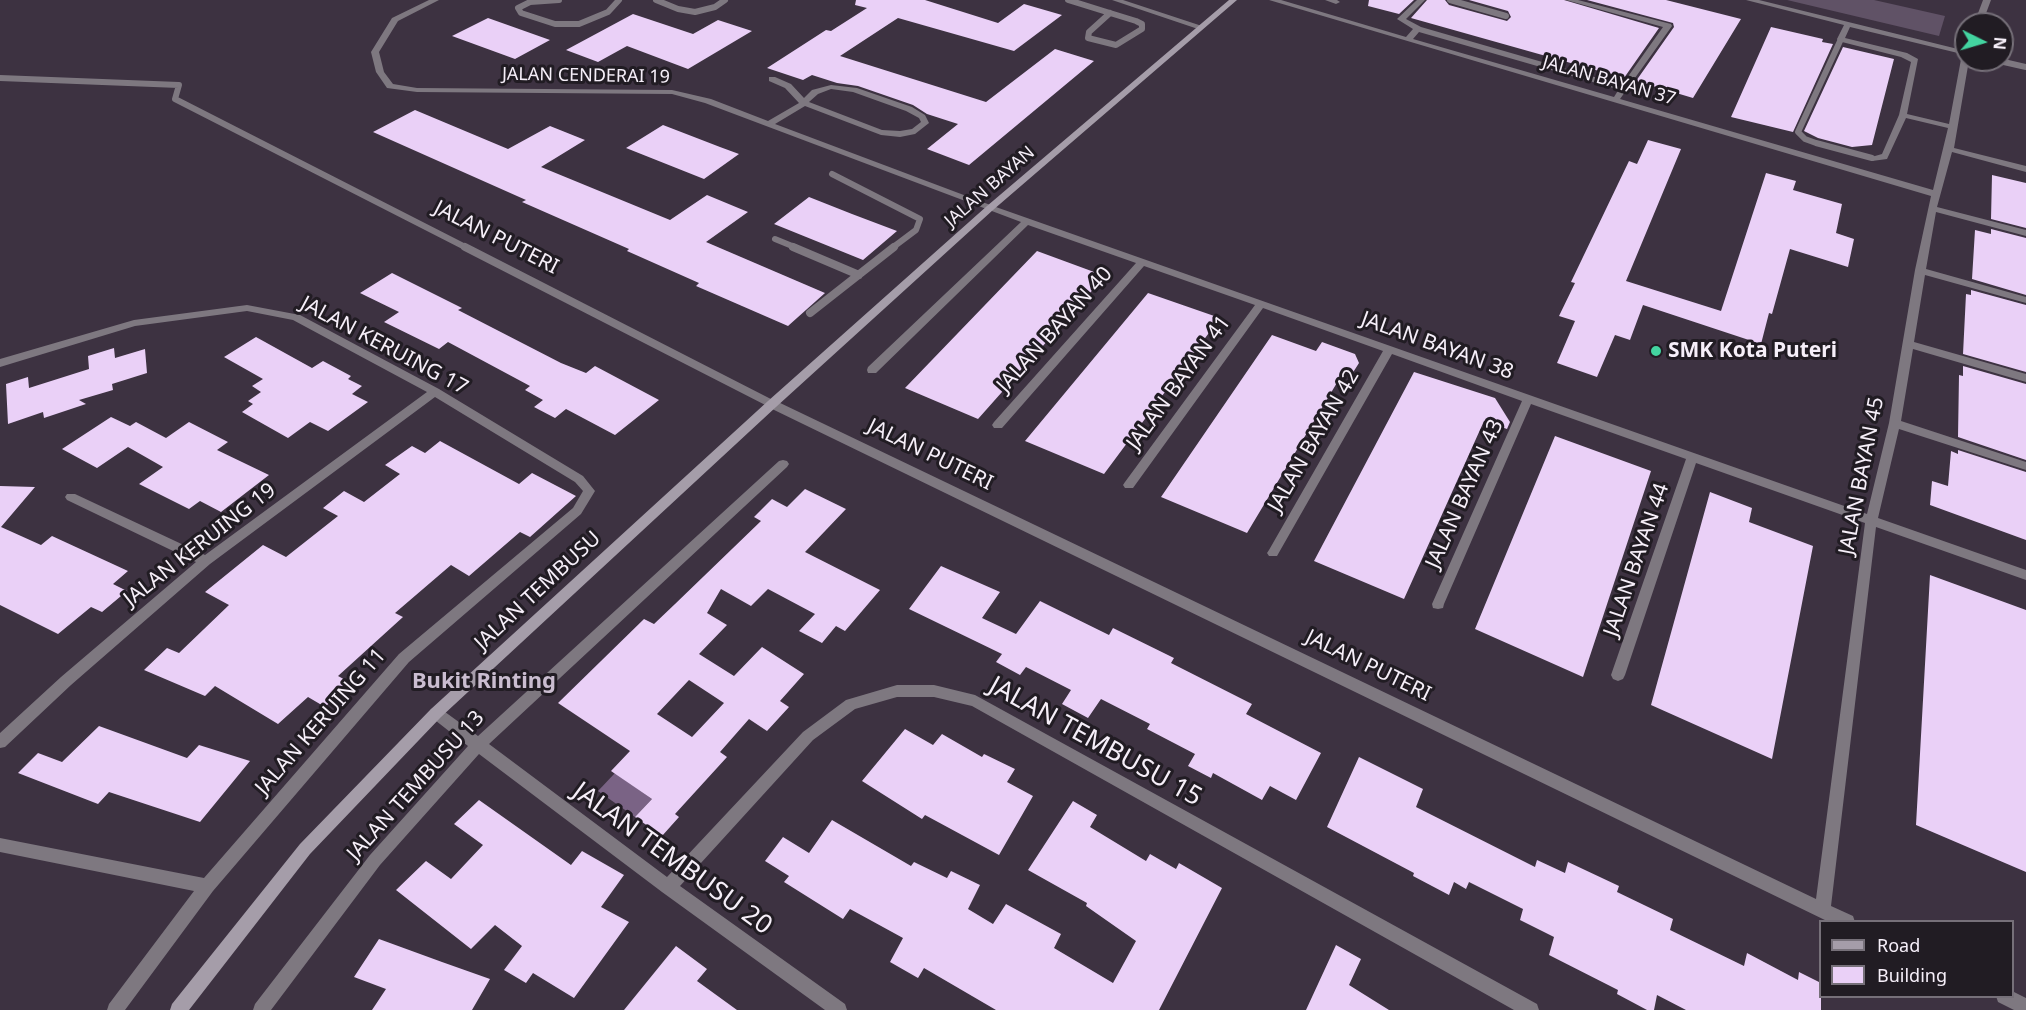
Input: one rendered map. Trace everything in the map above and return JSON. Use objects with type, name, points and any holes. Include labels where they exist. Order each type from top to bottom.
[{"type":"street","name":"JALAN CENDERAI 19","points":[[435,0],[395,20],[375,52],[381,72],[390,86],[417,90],[672,92],[708,101],[990,208]]},
{"type":"street","points":[[1116,0],[1201,27]]},
{"type":"street","name":"JALAN BAYAN","points":[[772,404],[990,208],[1233,0]]},
{"type":"street","name":"JALAN BAYAN 37","points":[[1273,0],[1935,194]]},
{"type":"street","points":[[1421,0],[1401,20],[1418,29],[1620,87]]},
{"type":"street","points":[[1569,0],[1668,26],[1616,100]]},
{"type":"street","points":[[1750,0],[1954,51]]},
{"type":"street","points":[[1848,24],[1841,39],[1904,55],[1915,61],[1903,115],[1884,157],[1872,158]]},
{"type":"street","points":[[1408,39],[1418,29]]},
{"type":"street","name":"JALAN BAYAN 45","points":[[1823,910],[1870,520],[1895,423],[1920,270],[1935,194],[1949,149],[1963,72]]},
{"type":"street","points":[[769,124],[804,103],[815,92],[831,87],[854,90],[909,109],[922,117],[925,123],[915,131],[900,134],[881,132],[804,103],[788,86],[772,79]]},
{"type":"street","points":[[1903,115],[1953,127]]},
{"type":"street","points":[[1949,149],[2026,169]]},
{"type":"street","name":"JALAN BAYAN 38","points":[[990,208],[2026,575]]},
{"type":"street","points":[[1932,208],[2026,233]]},
{"type":"street","points":[[872,370],[1027,221]]},
{"type":"street","name":"JALAN BAYAN 40","points":[[998,425],[1142,262]]},
{"type":"street","points":[[1920,270],[2026,300]]},
{"type":"street","name":"JALAN BAYAN 41","points":[[1129,485],[1261,304]]},
{"type":"street","name":"JALAN KERUING 17","points":[[0,363],[134,323],[247,308],[296,317],[435,392],[579,479],[588,491]]},
{"type":"street","points":[[1908,344],[2026,378]]},
{"type":"street","name":"JALAN BAYAN 42","points":[[1273,553],[1389,350]]},
{"type":"street","name":"JALAN KERUING 19","points":[[0,742],[66,681],[206,561],[435,392]]},
{"type":"street","name":"JALAN BAYAN 43","points":[[1438,604],[1528,399]]},
{"type":"street","name":"JALAN TEMBUSU","points":[[178,1010],[305,849],[436,713],[772,404]]},
{"type":"street","name":"JALAN PUTERI","points":[[772,404],[1845,920]]},
{"type":"street","points":[[1895,423],[2026,466]]},
{"type":"street","name":"JALAN BAYAN 44","points":[[1618,675],[1692,457]]},
{"type":"street","name":"JALAN TEMBUSU 13","points":[[261,1010],[375,860],[478,745],[783,464]]},
{"type":"street","name":"JALAN KERUING 11","points":[[115,1010],[207,886],[404,658],[576,511],[588,491]]},
{"type":"street","points":[[71,497],[206,561]]},
{"type":"street","name":"JALAN TEMBUSU 15","points":[[668,887],[808,736],[850,704],[897,691],[934,691],[975,701],[1531,1010]]},
{"type":"street","name":"JALAN TEMBUSU 20","points":[[436,713],[668,887],[838,1010]]},
{"type":"street","points":[[0,845],[207,886]]},
{"type":"street","points":[[2008,998],[2026,1007]]},
{"type":"lane","points":[[559,0],[530,2],[518,8],[521,14],[555,24],[579,24],[608,12],[619,0]]},
{"type":"lane","points":[[656,0],[678,9],[695,12],[716,7],[725,0]]},
{"type":"lane","points":[[1068,0],[1136,21],[1142,24],[1142,29],[1116,45],[1088,38],[1089,32],[1110,13]]},
{"type":"lane","points":[[1450,0],[1506,16]]},
{"type":"lane","points":[[1841,39],[1798,132],[1805,140],[1872,158]]},
{"type":"lane","name":"JALAN PUTERI","points":[[0,78],[178,85],[175,99],[772,404]]},
{"type":"lane","points":[[810,313],[916,230],[920,219],[832,174]]},
{"type":"lane","points":[[775,239],[858,275]]},
{"type":"shaded area","points":[[1787,0],[1874,0],[1945,16],[1939,36]]},
{"type":"shaded area","points":[[615,773],[652,799],[635,817],[598,791]]},
{"type":"building","points":[[856,0],[925,0],[998,23],[1024,4],[1062,15],[1014,51],[898,18],[840,56],[986,102],[1055,49],[1094,61],[969,165],[927,149],[958,124],[858,86],[837,83],[812,75],[803,80],[767,68],[826,30],[831,31],[867,8],[855,5]]},
{"type":"building","points":[[1369,0],[1414,0],[1399,14],[1368,6]]},
{"type":"building","points":[[1427,0],[1445,0],[1449,5],[1507,21],[1511,17],[1508,11],[1469,0],[1564,0],[1659,28],[1624,78],[1411,18]]},
{"type":"building","points":[[1587,0],[1666,0],[1741,19],[1693,98],[1636,81],[1674,27],[1673,23]]},
{"type":"building","points":[[633,14],[693,34],[718,20],[752,31],[688,69],[627,46],[598,62],[566,50]]},
{"type":"building","points":[[488,18],[550,40],[515,59],[452,36]]},
{"type":"building","points":[[1771,27],[1823,39],[1822,42],[1833,44],[1793,132],[1731,117]]},
{"type":"building","points":[[1843,47],[1894,59],[1872,145],[1852,147],[1818,138],[1804,131]]},
{"type":"building","points":[[415,110],[508,149],[550,126],[585,140],[541,167],[670,220],[707,195],[748,212],[706,242],[825,293],[788,326],[696,286],[699,283],[522,202],[526,200],[373,132]]},
{"type":"building","points":[[663,125],[739,154],[704,179],[626,148]]},
{"type":"building","points":[[1648,140],[1681,149],[1626,281],[1721,311],[1766,173],[1796,181],[1793,190],[1842,204],[1836,233],[1854,239],[1848,267],[1790,249],[1761,344],[1643,305],[1630,340],[1615,335],[1597,377],[1557,363],[1575,321],[1559,316],[1575,283],[1571,282],[1629,161],[1637,164]]},
{"type":"building","points":[[1992,175],[2026,183],[2026,228],[1991,219]]},
{"type":"building","points":[[809,197],[897,231],[863,260],[774,224]]},
{"type":"building","points":[[1991,229],[2026,238],[2026,295],[1972,279],[1975,230],[1991,234]]},
{"type":"building","points":[[1037,251],[1105,276],[978,419],[905,388]]},
{"type":"building","points":[[392,273],[462,308],[458,310],[561,363],[586,373],[595,366],[659,400],[615,435],[566,409],[555,418],[534,407],[543,400],[525,390],[530,386],[448,342],[439,349],[384,322],[399,312],[360,293]]},
{"type":"building","points":[[1971,290],[2026,305],[2026,372],[1963,354],[1966,294],[1971,295]]},
{"type":"building","points":[[1148,293],[1220,318],[1104,474],[1025,441]]},
{"type":"building","points":[[1272,335],[1316,351],[1322,342],[1355,354],[1359,363],[1352,374],[1344,371],[1247,533],[1161,497]]},
{"type":"building","points":[[256,337],[312,368],[323,361],[351,376],[348,379],[362,386],[352,394],[368,402],[328,431],[310,422],[288,438],[242,412],[253,404],[248,401],[261,392],[252,386],[263,379],[224,357]]},
{"type":"building","points":[[114,348],[115,358],[145,349],[147,373],[112,384],[113,390],[79,400],[86,404],[44,418],[43,412],[8,424],[6,384],[28,377],[29,388],[89,369],[88,356]]},
{"type":"building","points":[[1963,366],[2026,384],[2026,460],[1958,437],[1959,375],[1963,376]]},
{"type":"building","points":[[1414,372],[1495,398],[1510,422],[1507,429],[1484,421],[1404,599],[1314,561]]},
{"type":"building","points":[[111,417],[130,426],[136,422],[166,438],[189,422],[228,442],[217,450],[269,475],[221,512],[200,501],[189,509],[139,484],[163,467],[128,447],[97,468],[62,449]]},
{"type":"building","points":[[1555,436],[1651,471],[1583,677],[1475,629]]},
{"type":"building","points":[[440,441],[519,484],[532,473],[576,496],[530,537],[520,532],[469,576],[451,565],[395,613],[403,617],[338,676],[351,683],[325,707],[308,697],[278,724],[215,686],[205,696],[144,670],[167,648],[179,653],[229,605],[205,592],[263,545],[286,557],[338,516],[323,508],[344,491],[364,502],[400,474],[385,465],[412,446],[425,453]]},
{"type":"building","points":[[1958,450],[2026,472],[2026,540],[1930,505],[1932,481],[1948,486],[1951,451],[1958,454]]},
{"type":"building","points":[[0,486],[35,487],[1,527],[41,545],[52,536],[128,571],[113,584],[127,591],[102,612],[91,607],[58,634],[0,605]]},
{"type":"building","points":[[805,489],[846,509],[805,552],[880,590],[845,631],[836,626],[822,643],[799,631],[815,614],[768,589],[751,606],[721,589],[707,613],[727,625],[699,654],[734,676],[762,647],[804,674],[780,701],[789,707],[767,731],[749,719],[720,752],[727,757],[675,814],[679,817],[662,836],[635,817],[652,799],[611,771],[630,751],[558,703],[644,619],[654,624],[675,604],[761,521],[754,517],[772,499],[787,507]],"holes":[[[689,680],[724,703],[692,737],[657,714]]]},
{"type":"building","points":[[1710,492],[1752,508],[1749,522],[1813,546],[1772,759],[1651,705]]},
{"type":"building","points":[[941,566],[1000,592],[982,618],[1016,634],[1040,601],[1109,635],[1113,628],[1174,658],[1171,663],[1252,704],[1246,714],[1321,753],[1296,800],[1270,786],[1262,800],[1213,773],[1211,778],[1188,766],[1195,754],[1147,729],[1150,724],[1101,699],[1088,718],[1062,704],[1071,690],[1026,667],[1020,675],[996,662],[1002,654],[909,609]]},
{"type":"building","points":[[1930,575],[2026,610],[2026,872],[1916,825]]},
{"type":"building","points":[[99,726],[187,758],[199,745],[250,761],[200,822],[109,792],[98,804],[18,773],[38,753],[62,762]]},
{"type":"building","points":[[905,729],[933,745],[942,734],[982,757],[984,754],[1015,769],[1007,782],[1033,796],[999,855],[925,815],[922,819],[862,781]]},
{"type":"building","points":[[1359,757],[1423,789],[1416,807],[1535,867],[1537,860],[1565,873],[1568,862],[1619,886],[1617,892],[1673,919],[1670,930],[1744,966],[1747,953],[1798,980],[1799,972],[1819,982],[1821,1010],[1686,1010],[1657,995],[1654,1010],[1647,1010],[1617,994],[1618,990],[1549,955],[1554,937],[1520,920],[1523,909],[1469,882],[1466,889],[1454,882],[1449,895],[1413,876],[1414,873],[1327,827]]},
{"type":"building","points":[[479,800],[571,865],[582,851],[624,875],[601,907],[629,922],[574,998],[533,973],[526,983],[504,970],[522,946],[495,925],[471,949],[396,890],[426,861],[451,879],[483,845],[454,824]]},
{"type":"building","points":[[1073,801],[1097,815],[1090,827],[1146,861],[1150,854],[1176,869],[1179,863],[1222,888],[1159,1010],[996,1010],[924,968],[918,978],[890,962],[903,938],[850,909],[843,919],[784,882],[789,876],[765,861],[783,837],[809,853],[832,820],[911,866],[914,862],[947,878],[951,871],[980,885],[968,909],[993,924],[1006,904],[1061,934],[1054,948],[1113,983],[1136,941],[1086,906],[1087,903],[1028,870]]},
{"type":"building","points":[[379,939],[490,979],[472,1010],[372,1010],[386,989],[354,977]]},
{"type":"building","points":[[1336,945],[1361,959],[1349,985],[1389,1010],[1306,1010]]},
{"type":"building","points":[[676,946],[707,969],[697,981],[737,1010],[624,1010]]},
{"type":"place","name":"SMK Kota Puteri","points":[[1656,351]]},
{"type":"district","name":"Bukit Rinting","points":[[484,682]]}]
